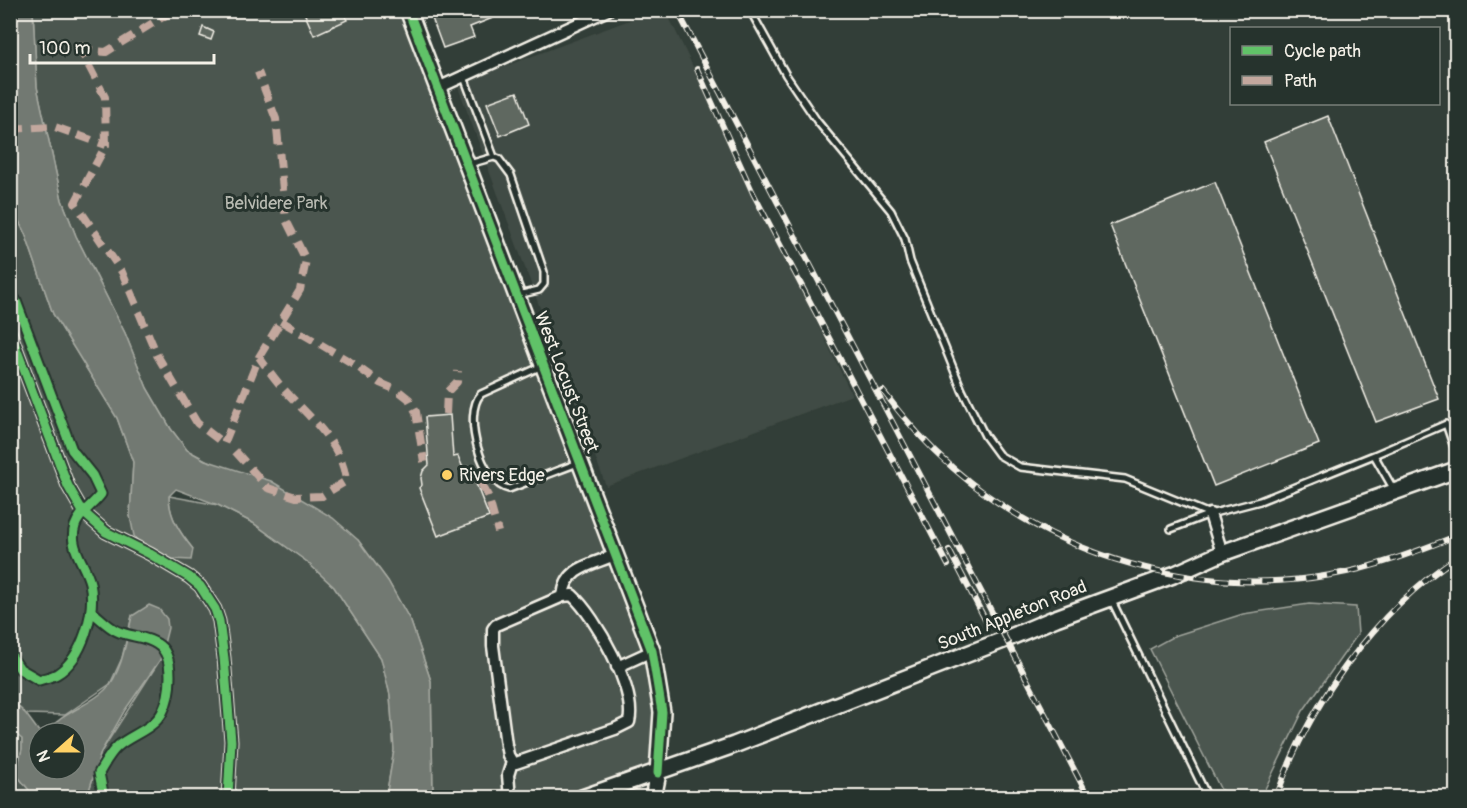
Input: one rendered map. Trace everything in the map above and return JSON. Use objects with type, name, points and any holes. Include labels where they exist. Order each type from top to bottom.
[{"type":"main road","name":"West Locust Street","points":[[408,10],[652,651],[662,712],[658,772],[653,798]]},
{"type":"main road","name":"South Appleton Road","points":[[582,798],[734,745],[1173,575],[1222,553],[1456,470]]},
{"type":"street","points":[[438,88],[608,10]]},
{"type":"street","points":[[10,332],[68,486],[82,512],[106,532],[189,577],[200,586],[215,609],[224,658],[231,741],[228,798]]},
{"type":"street","points":[[1210,514],[1222,553]]},
{"type":"street","points":[[563,596],[564,585],[573,572],[615,555]]},
{"type":"street","points":[[510,798],[508,776],[512,762],[506,745],[492,646],[493,629],[496,625],[563,596],[572,595],[582,604],[610,648],[630,710],[629,722],[604,733],[516,763],[512,762]]},
{"type":"street","points":[[617,667],[652,651]]},
{"type":"lane","points":[[750,10],[786,75],[817,121],[891,212],[905,239],[910,261],[962,390],[985,436],[999,455],[1020,467],[1125,479],[1210,514]]},
{"type":"lane","points":[[464,76],[494,157]]},
{"type":"lane","points":[[467,164],[494,157],[499,159],[511,175],[544,272],[544,284],[539,290],[517,296]]},
{"type":"lane","points":[[543,365],[481,394],[476,399],[474,409],[476,439],[486,469],[492,479],[509,489],[580,462]]},
{"type":"lane","points":[[1171,529],[1210,514],[1260,501],[1446,424],[1456,453]]},
{"type":"lane","points":[[1374,455],[1395,491]]},
{"type":"lane","points":[[1110,598],[1208,798]]},
{"type":"shaded area","points":[[10,11],[33,11],[37,87],[62,200],[76,236],[125,333],[147,388],[171,429],[187,450],[205,460],[271,481],[333,518],[358,540],[388,581],[411,622],[431,681],[433,797],[386,797],[394,750],[390,695],[381,658],[334,587],[306,561],[253,523],[218,505],[176,489],[169,496],[169,504],[173,518],[193,549],[191,560],[171,559],[141,545],[134,536],[130,516],[133,462],[117,418],[53,314],[26,236],[11,204]]},
{"type":"shaded area","points":[[654,11],[666,11],[852,395],[606,486],[457,84]]},
{"type":"shaded area","points":[[149,605],[159,609],[167,619],[168,628],[160,660],[125,710],[101,752],[87,797],[29,797],[29,790],[16,774],[22,739],[11,730],[11,700],[31,721],[27,721],[27,781],[87,781],[87,721],[59,721],[98,696],[111,683],[123,655],[132,616]]},
{"type":"green space","name":"Belvidere Park","points":[[33,11],[408,11],[652,651],[658,773],[581,797],[433,797],[431,681],[411,622],[388,581],[358,540],[187,450],[171,429],[147,388],[125,333],[76,236],[62,200],[37,87]]},
{"type":"green space","points":[[10,204],[26,236],[53,314],[117,418],[133,462],[130,516],[193,549],[176,524],[169,504],[169,496],[218,505],[253,523],[306,561],[334,587],[381,658],[390,695],[394,750],[386,797],[87,797],[101,752],[160,660],[132,616],[122,658],[110,684],[65,715],[26,714],[11,700]]},
{"type":"green space","points":[[1309,604],[1356,607],[1358,634],[1303,711],[1261,797],[1233,797],[1221,790],[1150,649],[1174,636],[1243,614]]},
{"type":"green space","points":[[10,730],[22,739],[16,774],[29,790],[30,797],[11,797]]},
{"type":"building","points":[[303,10],[342,10],[347,20],[314,35]]},
{"type":"building","points":[[429,10],[513,10],[470,27],[474,37],[443,48]]},
{"type":"building","points":[[521,10],[544,10],[524,18]]},
{"type":"building","points":[[203,27],[214,32],[211,40],[200,36]]},
{"type":"building","points":[[517,92],[529,124],[500,136],[487,103]]},
{"type":"building","points":[[1328,116],[1439,399],[1376,422],[1264,142]]},
{"type":"building","points":[[1215,182],[1319,444],[1214,486],[1110,225]]},
{"type":"building","name":"Rivers Edge","points":[[450,415],[453,457],[458,456],[463,468],[469,466],[489,517],[438,536],[419,488],[422,485],[423,471],[429,465],[425,417]]},
{"type":"railway","points":[[677,10],[1089,798]]},
{"type":"railway","points":[[697,69],[753,193],[948,565]]},
{"type":"railway","points":[[883,391],[934,450],[993,499],[1037,526],[1083,547],[1130,564],[1180,575],[1230,581],[1281,581],[1331,575],[1379,564],[1456,536]]},
{"type":"railway","points":[[949,550],[988,625]]},
{"type":"railway","points":[[1276,798],[1306,729],[1348,663],[1398,605],[1456,558]]},
{"type":"marked path","points":[[78,45],[93,51],[106,52],[174,10]]},
{"type":"marked path","points":[[78,45],[105,97],[106,145],[75,203],[122,272],[157,355],[197,423],[224,444],[259,357],[300,290],[306,260],[286,220],[276,119],[258,72]]},
{"type":"marked path","points":[[10,129],[52,126],[106,145]]},
{"type":"marked path","points":[[281,321],[409,399],[416,412],[424,462]]},
{"type":"marked path","points":[[235,451],[268,488],[296,497],[322,496],[346,481],[339,457],[326,435],[282,388],[259,357]]},
{"type":"marked path","points":[[446,414],[447,392],[457,382],[458,371]]},
{"type":"marked path","points":[[481,483],[488,496],[498,532]]},
{"type":"cycle path","points":[[408,10],[652,651],[662,712],[658,773]]},
{"type":"cycle path","points":[[10,291],[16,301],[72,450],[92,475],[101,494],[80,517],[73,534],[75,548],[88,576],[91,594],[86,633],[74,657],[57,674],[39,680],[20,669],[10,654]]},
{"type":"cycle path","points":[[10,332],[68,486],[83,512],[106,532],[189,577],[200,586],[215,609],[224,658],[231,741],[228,798]]},
{"type":"cycle path","points":[[91,611],[117,631],[148,639],[157,644],[167,657],[170,676],[168,697],[158,719],[148,728],[118,746],[99,773],[104,798]]},
{"type":"place","name":"Rivers Edge","points":[[447,475]]}]
